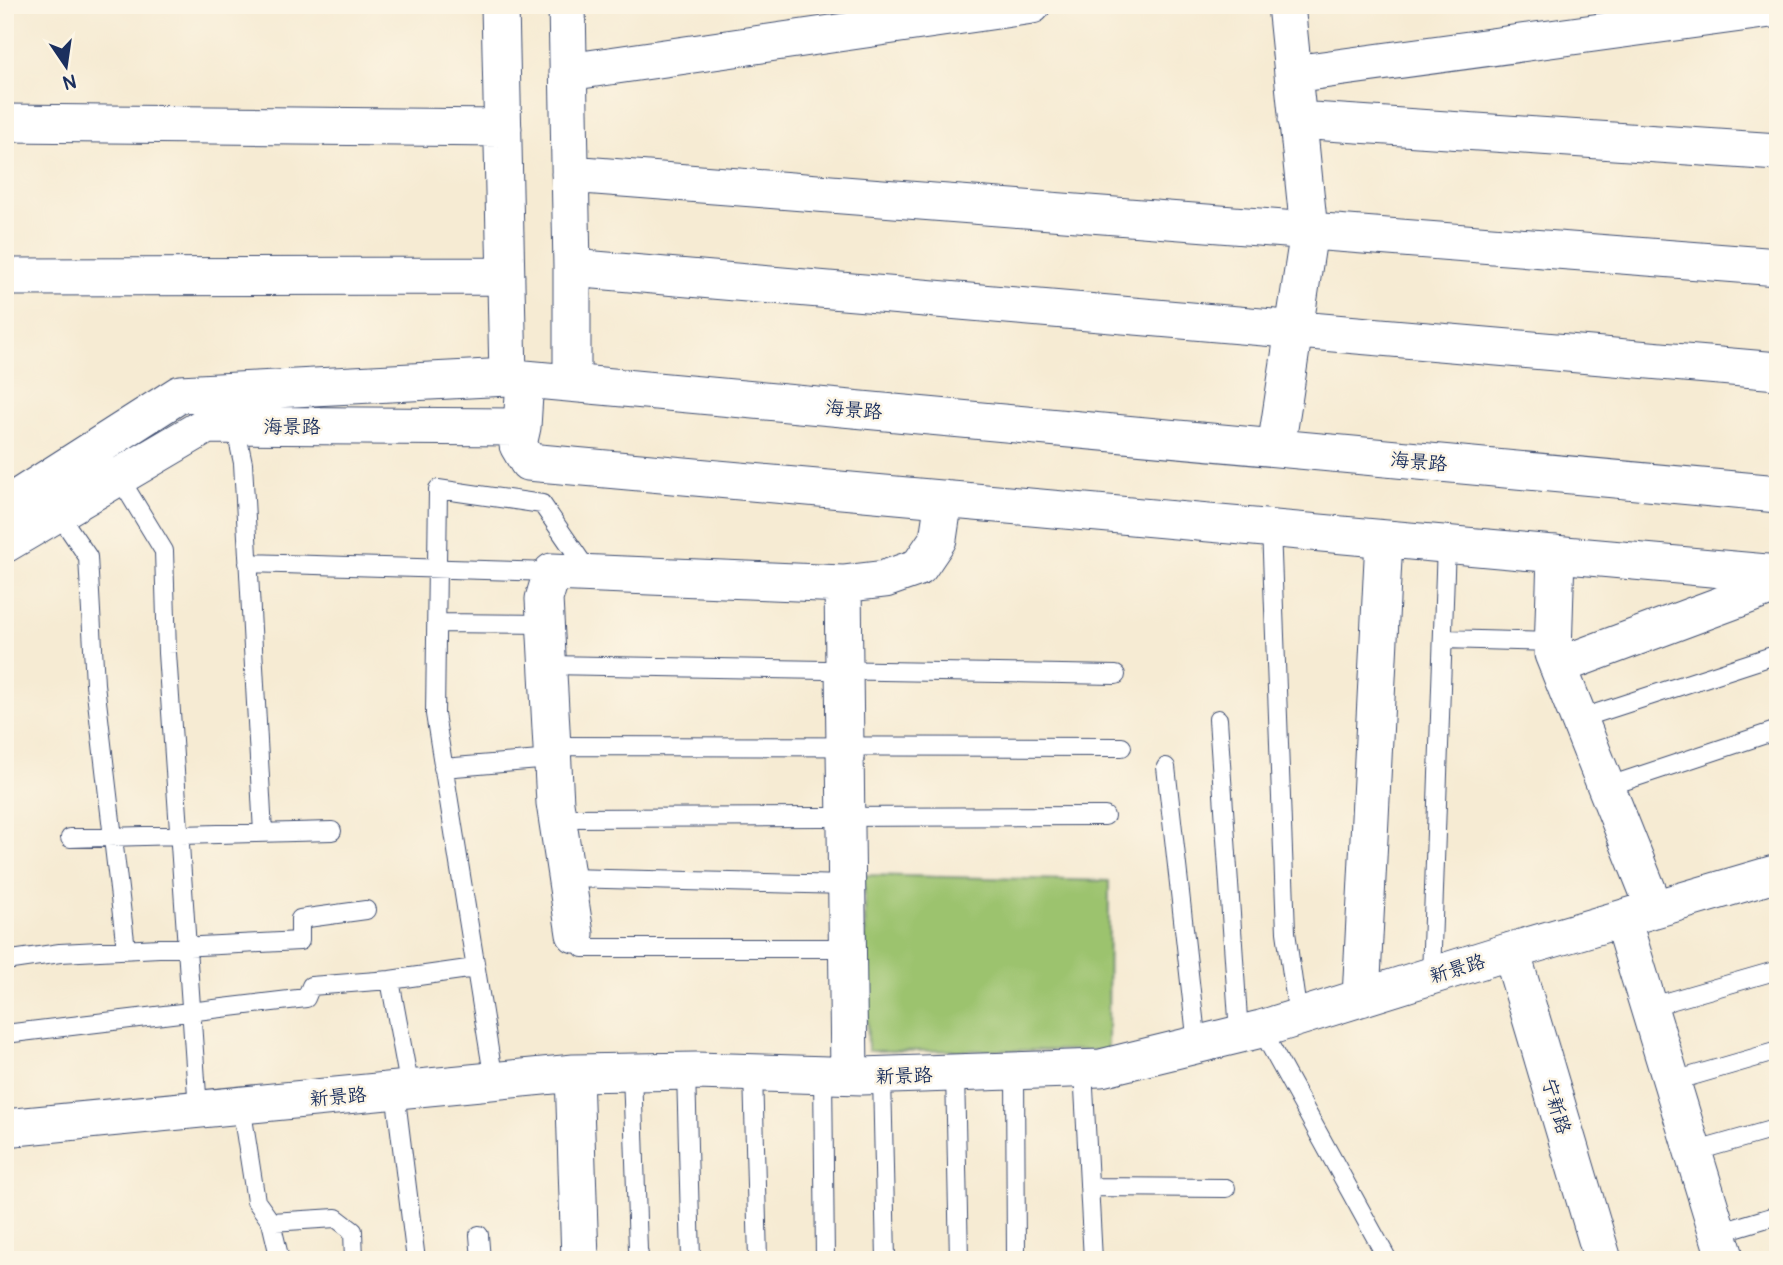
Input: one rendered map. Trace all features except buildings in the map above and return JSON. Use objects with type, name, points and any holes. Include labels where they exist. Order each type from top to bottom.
[{"type":"street","points":[[500,5],[506,276],[522,427],[519,445],[528,462],[1778,575]]},
{"type":"street","points":[[567,5],[572,383]]},
{"type":"street","points":[[568,72],[1032,5]]},
{"type":"street","points":[[1276,448],[1309,231],[1286,5]]},
{"type":"street","points":[[1293,74],[1778,8]]},
{"type":"street","points":[[1297,120],[1778,152]]},
{"type":"street","points":[[5,123],[503,128]]},
{"type":"street","points":[[570,174],[1778,267]]},
{"type":"street","points":[[572,268],[1778,372]]},
{"type":"street","points":[[5,276],[506,276]]},
{"type":"street","name":"海景路","points":[[5,506],[180,394],[517,378],[1778,494]]},
{"type":"street","name":"海景路","points":[[5,544],[207,425],[522,427]]},
{"type":"street","points":[[576,934],[557,818],[552,752],[544,599],[552,572],[843,584],[885,579],[919,567],[938,539],[944,499]]},
{"type":"street","points":[[1361,998],[1384,538]]},
{"type":"street","points":[[1556,554],[1555,654],[1606,787],[1638,914],[1649,1007],[1722,1246]]},
{"type":"street","points":[[843,584],[851,1075]]},
{"type":"street","points":[[1555,654],[1778,584]]},
{"type":"street","name":"新景路","points":[[5,1128],[574,1073],[686,1071],[851,1075],[1101,1068],[1250,1032],[1511,951],[1778,873]]},
{"type":"street","name":"宁新路","points":[[1511,951],[1603,1260]]},
{"type":"street","points":[[574,1073],[580,1260]]},
{"type":"lane","points":[[235,425],[243,463],[263,833]]},
{"type":"lane","points":[[119,477],[164,551],[167,653],[198,1110]]},
{"type":"lane","points":[[494,1081],[435,713],[438,488],[542,504],[590,574]]},
{"type":"lane","points":[[58,513],[89,557],[95,684],[126,949]]},
{"type":"lane","points":[[1271,528],[1286,932],[1298,1017]]},
{"type":"lane","points":[[1431,976],[1446,544]]},
{"type":"lane","points":[[248,563],[552,572]]},
{"type":"lane","points":[[436,623],[545,624]]},
{"type":"lane","points":[[1443,639],[1555,654]]},
{"type":"lane","points":[[1579,719],[1778,654]]},
{"type":"lane","points":[[548,665],[1116,676]]},
{"type":"lane","points":[[1218,719],[1250,1032],[1388,1260]]},
{"type":"lane","points":[[1606,787],[1778,730]]},
{"type":"lane","points":[[443,768],[552,752],[845,746],[1122,747]]},
{"type":"lane","points":[[1166,767],[1197,1045]]},
{"type":"lane","points":[[557,818],[1105,816]]},
{"type":"lane","points":[[70,838],[332,831]]},
{"type":"lane","points":[[566,878],[847,885]]},
{"type":"lane","points":[[5,961],[60,953],[300,941],[300,919],[366,910]]},
{"type":"lane","points":[[576,934],[583,948],[848,948]]},
{"type":"lane","points":[[5,1034],[306,998],[312,986],[390,980],[475,968]]},
{"type":"lane","points":[[1649,1007],[1778,970]]},
{"type":"lane","points":[[390,980],[403,1090],[416,1260]]},
{"type":"lane","points":[[1671,1082],[1778,1051]]},
{"type":"lane","points":[[1083,1069],[1093,1260]]},
{"type":"lane","points":[[686,1071],[691,1260]]},
{"type":"lane","points":[[1015,1071],[1016,1260]]},
{"type":"lane","points":[[632,1072],[640,1260]]},
{"type":"lane","points":[[753,1072],[758,1260]]},
{"type":"lane","points":[[955,1073],[959,1260]]},
{"type":"lane","points":[[825,1260],[851,1075]]},
{"type":"lane","points":[[851,1075],[886,1260]]},
{"type":"lane","points":[[241,1105],[256,1201],[271,1222],[280,1260]]},
{"type":"lane","points":[[1693,1152],[1778,1128]]},
{"type":"lane","points":[[1089,1187],[1226,1188]]},
{"type":"lane","points":[[1722,1246],[1778,1215]]},
{"type":"lane","points":[[271,1222],[336,1218],[353,1231],[354,1260]]},
{"type":"lane","points":[[479,1234],[481,1260]]},
{"type":"green space","points":[[864,875],[1109,881],[1108,1050],[868,1051]]}]
